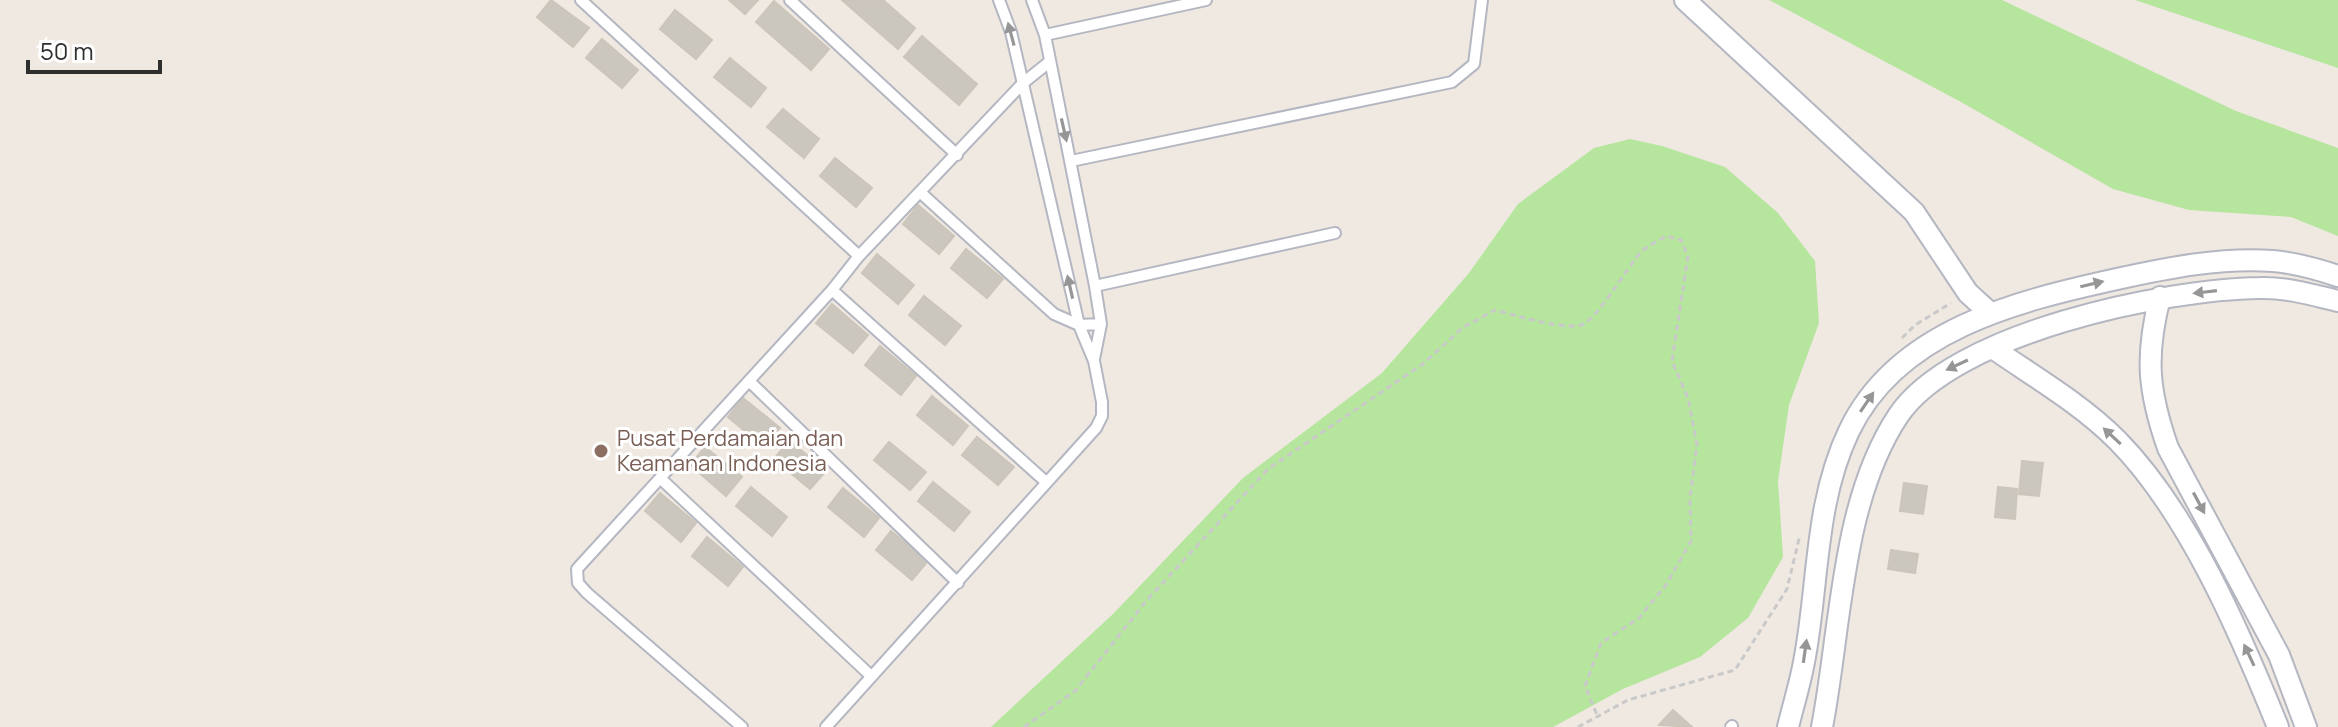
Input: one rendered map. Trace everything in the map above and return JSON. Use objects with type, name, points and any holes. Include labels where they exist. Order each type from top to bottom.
[{"type":"street","points":[[1685,0],[1914,212],[1968,293],[1990,313]]},
{"type":"street","points":[[2254,260],[2255,288]]},
{"type":"street","points":[[1788,727],[1804,662],[1825,504],[1849,430],[1871,394],[1908,358],[1936,339],[1990,313],[2036,298],[2156,270],[2254,260],[2304,265],[2338,276]]},
{"type":"street","points":[[1822,727],[1854,530],[1884,444],[1898,416],[1923,386],[1949,368],[2043,329],[2160,297],[2255,288],[2300,292],[2338,301]]},
{"type":"street","points":[[2160,297],[2149,340],[2149,380],[2156,413],[2168,448],[2279,655],[2306,727]]},
{"type":"street","points":[[1994,349],[2081,409],[2116,439],[2147,473],[2173,512],[2240,636],[2278,727]]},
{"type":"lane","points":[[581,0],[859,256]]},
{"type":"lane","points":[[790,0],[957,155]]},
{"type":"lane","points":[[826,727],[1046,482],[1090,438],[1102,416],[1094,361],[1079,325],[1023,83],[999,0]]},
{"type":"lane","points":[[1032,0],[1045,35],[1048,63],[1095,286],[1101,324],[1094,361]]},
{"type":"lane","points":[[1045,35],[1206,0]]},
{"type":"lane","points":[[1071,161],[1452,82],[1474,64],[1482,0]]},
{"type":"lane","points":[[742,727],[587,593],[576,578],[577,569],[599,541],[832,290],[859,256],[1023,83],[1048,63]]},
{"type":"lane","points":[[921,193],[1054,314],[1079,325],[1101,324]]},
{"type":"lane","points":[[1095,286],[1335,233]]},
{"type":"lane","points":[[832,290],[1046,482]]},
{"type":"lane","points":[[749,381],[958,583]]},
{"type":"lane","points":[[660,478],[870,675]]},
{"type":"path","points":[[1024,727],[1075,691],[1147,600],[1268,469],[1423,364],[1462,328],[1495,310],[1537,321],[1580,326],[1596,317],[1607,294],[1642,251],[1666,236],[1681,240],[1688,256],[1672,361],[1688,398],[1697,445],[1690,497],[1691,541],[1666,585],[1639,618],[1601,643],[1585,686],[1597,715]]},
{"type":"path","points":[[1895,347],[1915,325],[1968,293]]},
{"type":"path","points":[[1578,727],[1628,700],[1735,670],[1787,589],[1802,529]]},
{"type":"green space","points":[[1769,0],[2002,0],[2236,111],[2338,148],[2338,236],[2291,217],[2189,210],[2113,189],[1961,102]]},
{"type":"green space","points":[[2135,0],[2338,0],[2338,68]]},
{"type":"green space","points":[[1630,139],[1725,167],[1778,213],[1815,261],[1819,323],[1789,405],[1778,481],[1783,557],[1748,618],[1700,657],[1623,689],[1553,727],[991,727],[1113,614],[1243,478],[1382,373],[1469,273],[1518,204],[1594,148]]},
{"type":"building","points":[[551,0],[589,28],[573,47],[537,17]]},
{"type":"building","points":[[729,0],[758,0],[745,14]]},
{"type":"building","points":[[883,0],[915,28],[898,49],[843,1]]},
{"type":"building","points":[[774,1],[829,49],[811,70],[756,22]]},
{"type":"building","points":[[675,10],[712,40],[696,59],[660,29]]},
{"type":"building","points":[[922,36],[977,84],[959,105],[904,57]]},
{"type":"building","points":[[602,39],[638,70],[622,88],[586,58]]},
{"type":"building","points":[[730,58],[766,88],[751,107],[714,77]]},
{"type":"building","points":[[783,109],[819,139],[804,158],[767,127]]},
{"type":"building","points":[[835,158],[872,188],[856,207],[820,176]]},
{"type":"building","points":[[918,205],[954,236],[939,254],[903,224]]},
{"type":"building","points":[[966,249],[1003,279],[987,298],[951,268]]},
{"type":"building","points":[[877,254],[914,285],[898,304],[862,273]]},
{"type":"building","points":[[924,296],[961,326],[945,345],[909,315]]},
{"type":"building","points":[[832,304],[868,335],[853,353],[816,323]]},
{"type":"building","points":[[880,346],[916,376],[901,395],[865,365]]},
{"type":"building","points":[[932,396],[968,426],[953,445],[917,415]]},
{"type":"building","points":[[743,398],[780,428],[764,447],[728,417]]},
{"type":"building","points":[[977,437],[1014,467],[998,485],[962,455]]},
{"type":"building","points":[[789,440],[826,471],[810,489],[774,459]]},
{"type":"building","points":[[889,442],[926,472],[910,490],[874,460]]},
{"type":"building","points":[[705,447],[742,477],[726,496],[690,465]]},
{"type":"building","points":[[2022,461],[2043,463],[2039,496],[2019,494]]},
{"type":"building","points":[[933,482],[970,512],[954,531],[918,501]]},
{"type":"building","points":[[1904,483],[1927,486],[1923,514],[1900,511]]},
{"type":"building","points":[[751,487],[787,517],[772,536],[736,506]]},
{"type":"building","points":[[1998,487],[2017,489],[2015,519],[1995,517]]},
{"type":"building","points":[[843,488],[879,518],[864,537],[828,507]]},
{"type":"building","points":[[660,493],[696,523],[681,542],[645,511]]},
{"type":"building","points":[[891,531],[928,561],[912,580],[876,550]]},
{"type":"building","points":[[707,537],[743,567],[728,586],[692,556]]},
{"type":"building","points":[[1891,550],[1918,554],[1915,573],[1888,569]]},
{"type":"building","points":[[1673,710],[1692,727],[1659,725]]},
{"type":"place","name":"Pusat Perdamaian dan Keamanan Indonesia","points":[[601,451]]}]
